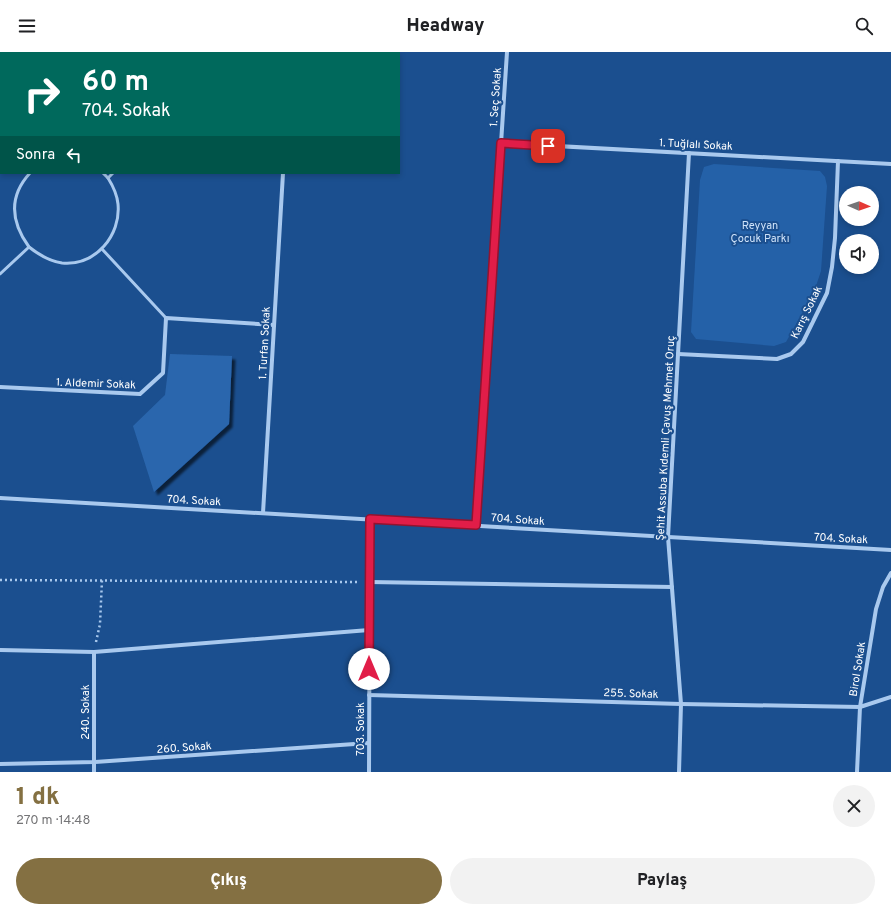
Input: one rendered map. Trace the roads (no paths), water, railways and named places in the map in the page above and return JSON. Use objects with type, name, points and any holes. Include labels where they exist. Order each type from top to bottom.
[{"type":"street","name":"1. Seç Sokak","points":[[476,525],[507,52]]},
{"type":"street","name":"1. Tuğlalı Sokak","points":[[501,143],[891,164]]},
{"type":"street","name":"Şehit Assuba Kıdemli Çavuş Mehmet Oruç","points":[[680,772],[681,704],[668,537],[689,153]]},
{"type":"street","name":"Karış Sokak","points":[[678,354],[777,359],[791,354],[803,342],[827,293],[832,267],[835,238],[838,161]]},
{"type":"street","name":"1. Turfan Sokak","points":[[263,513],[283,174]]},
{"type":"street","points":[[166,318],[274,325]]},
{"type":"street","name":"1. Aldemir Sokak","points":[[0,387],[140,394],[163,373],[166,318]]},
{"type":"street","name":"704. Sokak","points":[[0,498],[891,550]]},
{"type":"street","name":"703. Sokak","points":[[369,772],[370,519]]},
{"type":"street","name":"Birol Sokak","points":[[857,772],[860,707],[876,609],[883,587],[891,573]]},
{"type":"street","points":[[369,582],[672,587]]},
{"type":"street","points":[[0,650],[94,652],[369,630]]},
{"type":"street","name":"240. Sokak","points":[[94,652],[94,772]]},
{"type":"street","name":"255. Sokak","points":[[369,695],[681,704],[860,707],[891,697]]},
{"type":"street","name":"260. Sokak","points":[[0,764],[95,762],[369,743]]},
{"type":"lane","points":[[29,174],[23,181],[16,195],[14,213],[17,227],[29,247],[48,260],[63,263],[76,262],[91,257],[102,249],[109,241],[115,230],[118,218],[118,203],[115,190],[104,174]]},
{"type":"lane","points":[[108,178],[112,174]]},
{"type":"lane","points":[[0,274],[29,247]]},
{"type":"lane","points":[[102,249],[166,318]]},
{"type":"park label","name":"Reyyan Çocuk Parkı","points":[[760,231]]}]
